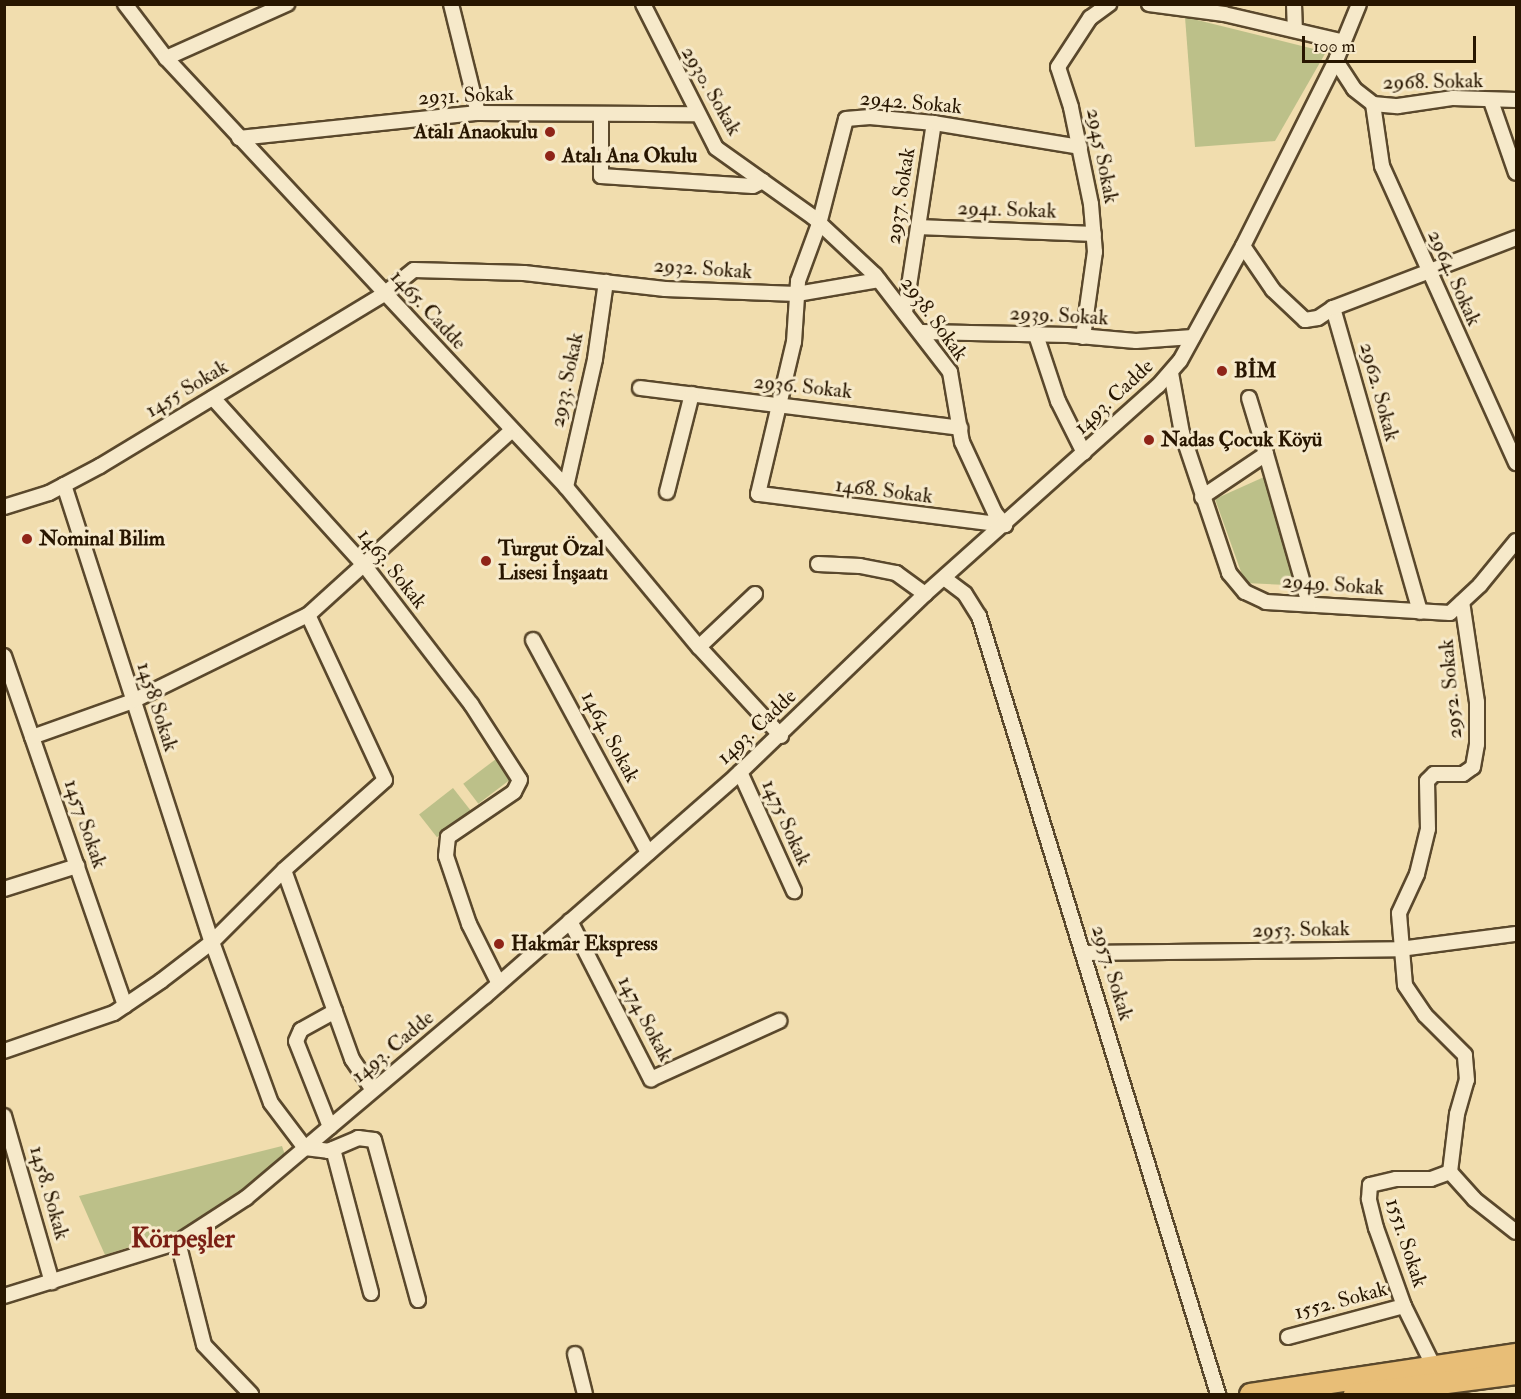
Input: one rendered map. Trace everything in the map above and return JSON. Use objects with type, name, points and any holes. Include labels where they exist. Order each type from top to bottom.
[{"type":"highway","points":[[1250,1395],[1275,1393],[1516,1354]]},
{"type":"highway","points":[[1354,1395],[1516,1373]]},
{"type":"street","name":"1465. Cadde","points":[[125,4],[166,58],[239,138],[566,486],[699,647],[781,735]]},
{"type":"street","points":[[166,58],[287,4]]},
{"type":"street","points":[[451,4],[478,113]]},
{"type":"street","name":"2930. Sokak","points":[[643,4],[695,114],[716,148],[763,181]]},
{"type":"street","name":"2945 Sokak","points":[[1083,337],[1095,252],[1094,234],[1080,147],[1058,67],[1090,18],[1109,4]]},
{"type":"street","points":[[1149,4],[1224,14],[1295,28],[1344,42]]},
{"type":"street","points":[[1294,4],[1295,28]]},
{"type":"street","name":"1493. Cadde","points":[[4,1296],[178,1242],[246,1198],[498,984],[740,772],[925,594],[1005,525],[1171,373],[1243,246],[1336,61],[1359,4]]},
{"type":"street","name":"2968. Sokak","points":[[1336,61],[1354,89],[1373,104],[1398,106],[1453,98],[1516,100]]},
{"type":"street","points":[[1491,101],[1516,173]]},
{"type":"street","name":"2964. Sokak","points":[[1373,104],[1382,166],[1428,275],[1516,463]]},
{"type":"street","name":"2931. Sokak","points":[[239,138],[478,113],[695,114]]},
{"type":"street","points":[[601,114],[601,176],[753,186],[763,181]]},
{"type":"street","name":"2942. Sokak","points":[[819,224],[846,118],[870,117],[934,123],[1080,147]]},
{"type":"street","name":"2937. Sokak","points":[[905,312],[934,123]]},
{"type":"street","name":"2938. Sokak","points":[[763,181],[819,224],[879,280],[922,332],[950,372],[962,442],[995,513],[1005,525]]},
{"type":"street","points":[[776,405],[794,342],[798,281],[819,224]]},
{"type":"street","name":"2941. Sokak","points":[[918,227],[1094,234]]},
{"type":"street","points":[[1243,246],[1273,290],[1305,320],[1318,318],[1333,308],[1428,275],[1516,238]]},
{"type":"street","name":"1455 Sokak","points":[[4,507],[64,485],[384,294],[414,270],[524,273]]},
{"type":"street","name":"2932. Sokak","points":[[524,273],[606,282],[797,294],[879,280]]},
{"type":"street","name":"2933. Sokak","points":[[566,486],[595,359],[606,282]]},
{"type":"street","name":"2962. Sokak","points":[[1333,308],[1420,612]]},
{"type":"street","name":"2939. Sokak","points":[[922,332],[1136,341],[1193,337]]},
{"type":"street","points":[[1036,335],[1058,401],[1084,453]]},
{"type":"street","name":"2949. Sokak","points":[[1171,373],[1179,406],[1182,433],[1202,497],[1229,573],[1245,592],[1266,602],[1450,613],[1516,541]]},
{"type":"street","name":"2936. Sokak","points":[[640,388],[961,428]]},
{"type":"street","points":[[667,492],[692,394]]},
{"type":"street","name":"1463. Sokak","points":[[213,398],[365,566],[471,704],[520,780],[514,792],[448,837],[446,856],[469,924],[498,984]]},
{"type":"street","points":[[1249,398],[1309,604]]},
{"type":"street","name":"1468. Sokak","points":[[776,405],[758,494],[1005,525]]},
{"type":"street","points":[[32,737],[133,701],[308,615],[365,566],[512,430]]},
{"type":"street","points":[[1202,497],[1266,454]]},
{"type":"street","name":"1458 Sokak","points":[[64,485],[212,942],[272,1103],[306,1148]]},
{"type":"street","points":[[818,564],[861,566],[896,573],[925,594]]},
{"type":"street","name":"2957. Sokak","points":[[944,578],[965,594],[979,616],[1218,1395]]},
{"type":"street","points":[[699,647],[755,594]]},
{"type":"street","name":"2952. Sokak","points":[[1450,1172],[1457,1114],[1467,1080],[1465,1055],[1425,1016],[1405,986],[1400,950],[1399,912],[1417,874],[1428,829],[1427,781],[1434,774],[1463,774],[1473,767],[1478,744],[1476,702],[1462,602]]},
{"type":"street","points":[[4,1051],[114,1013],[125,1006],[212,942],[284,870],[385,780],[308,615]]},
{"type":"street","name":"1464. Sokak","points":[[533,640],[648,853]]},
{"type":"street","name":"1457 Sokak","points":[[4,656],[125,1006]]},
{"type":"street","name":"1475 Sokak","points":[[740,772],[794,891]]},
{"type":"street","points":[[4,889],[77,866]]},
{"type":"street","points":[[284,870],[352,1059],[374,1090]]},
{"type":"street","name":"1474 Sokak","points":[[570,921],[651,1079],[779,1021]]},
{"type":"street","name":"2953. Sokak","points":[[1084,953],[1400,950],[1516,934]]},
{"type":"street","points":[[330,1127],[296,1041],[301,1030],[334,1011]]},
{"type":"street","name":"1458. Sokak","points":[[4,1116],[52,1282]]},
{"type":"street","points":[[306,1148],[333,1149],[358,1138],[374,1140],[418,1300]]},
{"type":"street","points":[[333,1149],[371,1293]]},
{"type":"street","points":[[1450,1172],[1474,1199],[1516,1232]]},
{"type":"street","name":"1551. Sokak","points":[[1404,1306],[1376,1228],[1369,1199],[1370,1185],[1396,1179],[1431,1179],[1450,1172]]},
{"type":"street","points":[[178,1242],[204,1345],[239,1385],[251,1395]]},
{"type":"street","points":[[1404,1306],[1434,1367]]},
{"type":"street","name":"1552. Sokak","points":[[1288,1337],[1404,1306]]},
{"type":"street","points":[[575,1354],[585,1395]]},
{"type":"green space","points":[[1185,17],[1326,52],[1275,141],[1195,147]]},
{"type":"green space","points":[[1264,477],[1296,578],[1288,585],[1245,583],[1215,499]]},
{"type":"green space","points":[[496,759],[511,779],[478,804],[463,784]]},
{"type":"green space","points":[[453,788],[471,811],[437,837],[419,814]]},
{"type":"green space","points":[[282,1146],[285,1155],[197,1225],[105,1255],[79,1196]]},
{"type":"place","name":"Atalı Anaokulu","points":[[550,132]]},
{"type":"place","name":"Atalı Ana Okulu","points":[[550,156]]},
{"type":"place","name":"BİM","points":[[1222,371]]},
{"type":"place","name":"Nadas Çocuk Köyü","points":[[1149,440]]},
{"type":"place","name":"Nominal Bilim","points":[[27,539]]},
{"type":"place","name":"Turgut Özal Lisesi İnşaatı","points":[[486,561]]},
{"type":"place","name":"Hakmar Ekspress","points":[[499,944]]},
{"type":"district","name":"Körpeşler","points":[[183,1239]]}]
